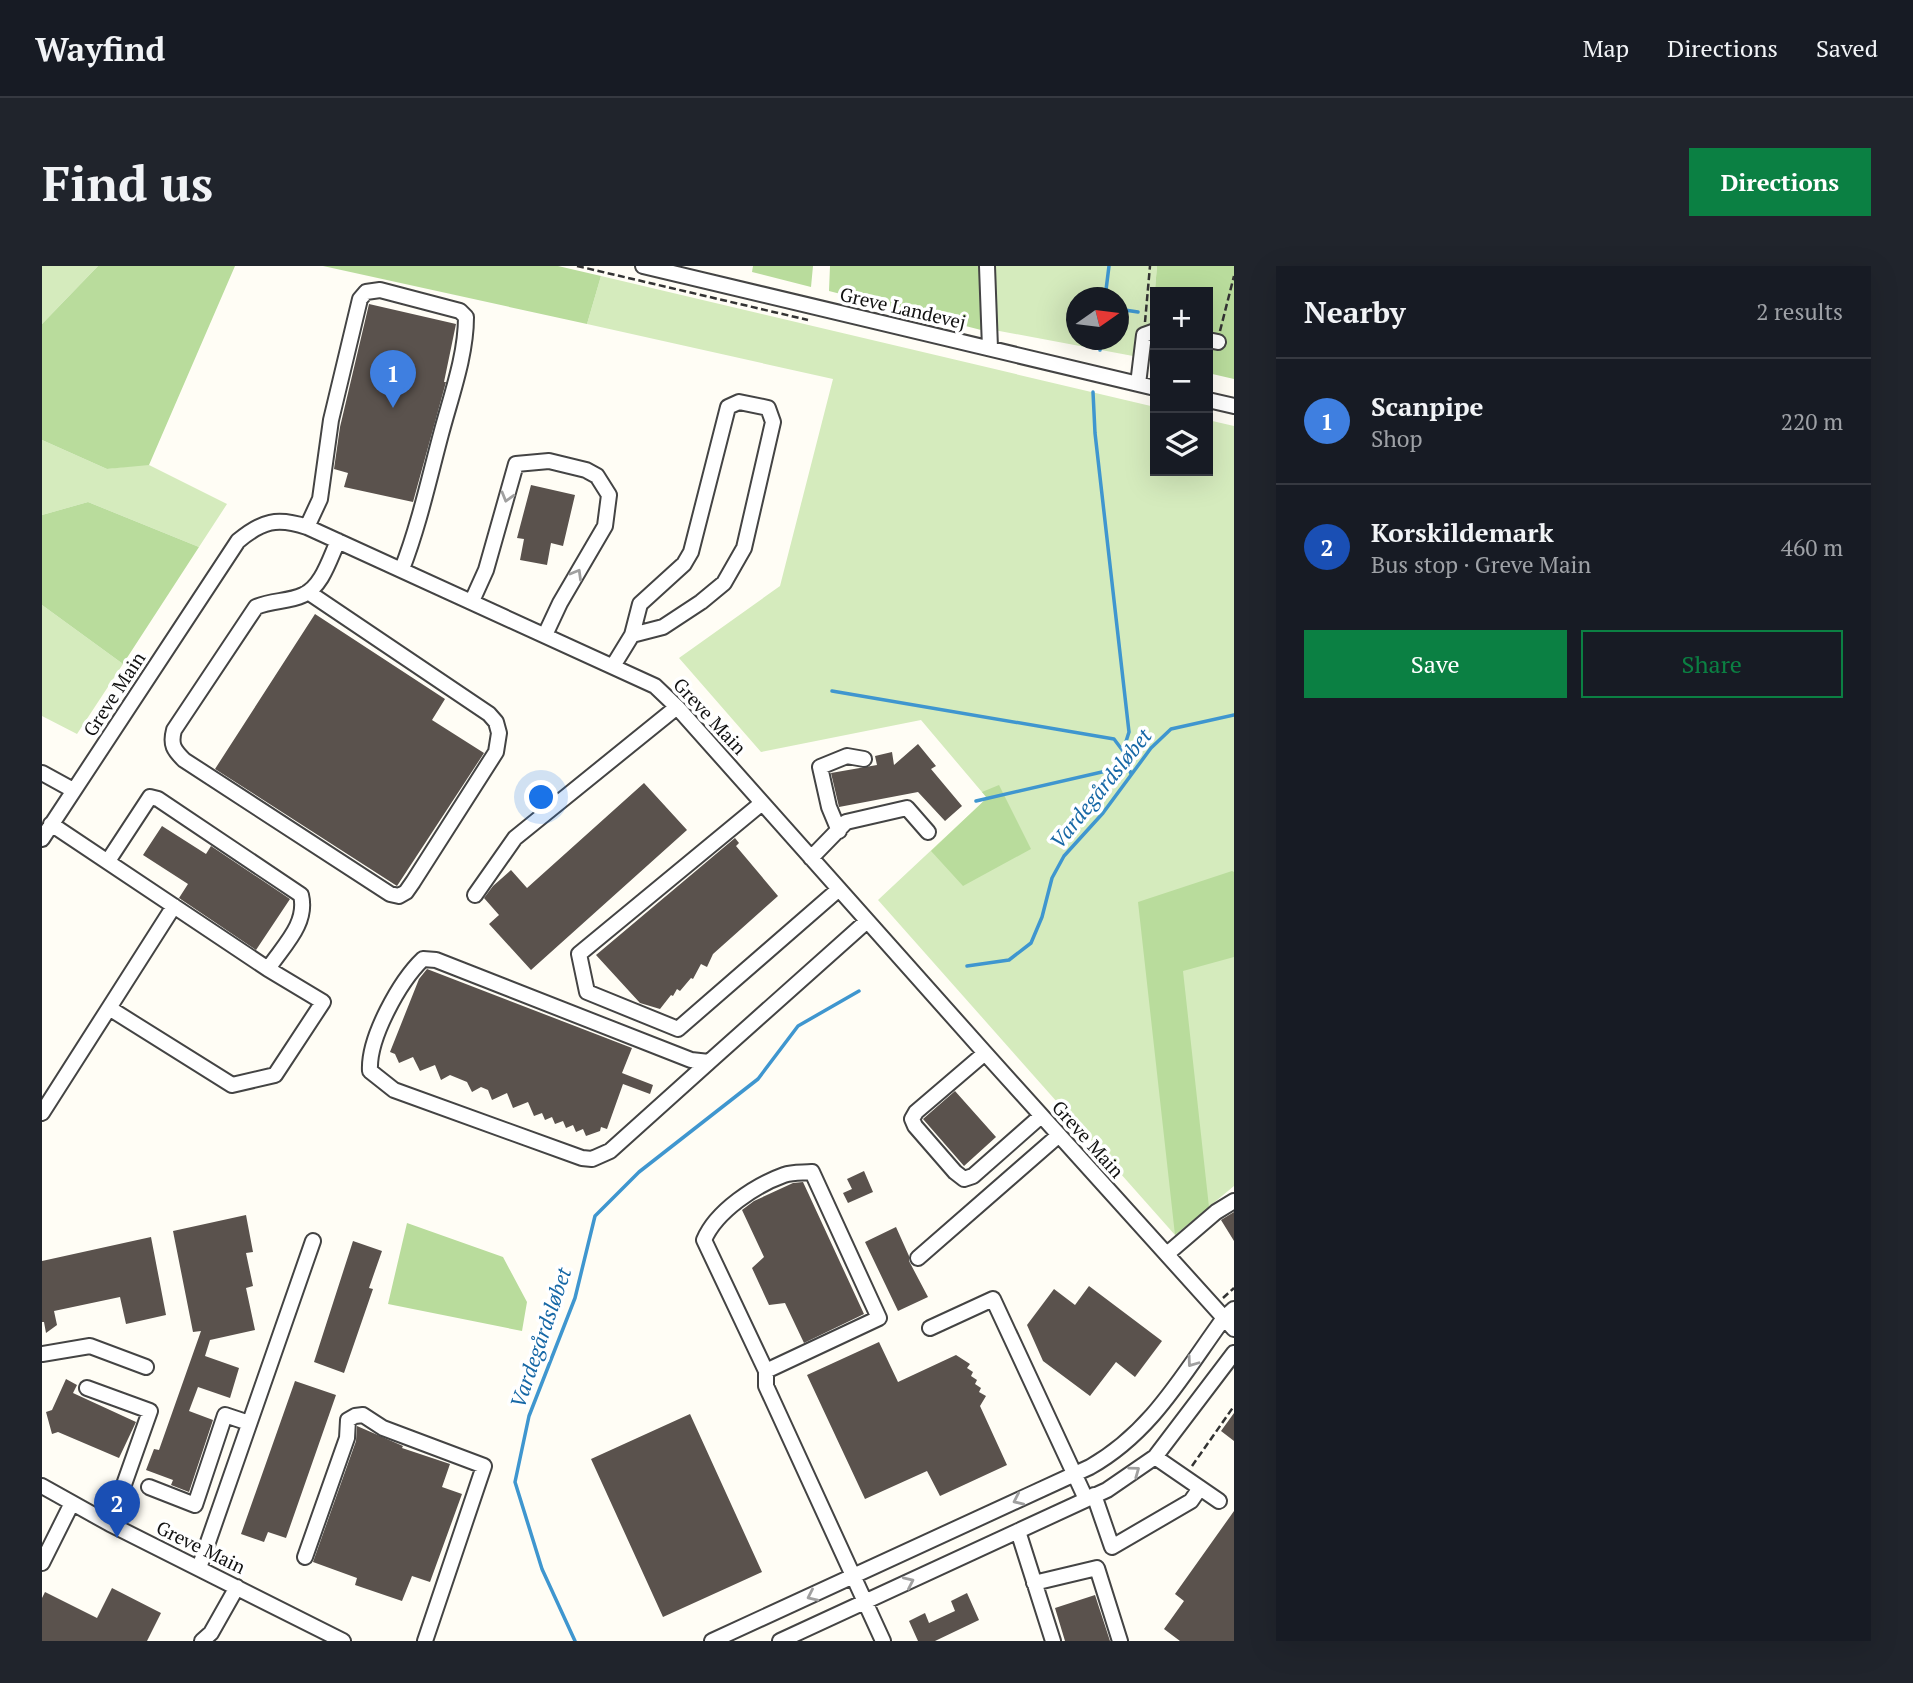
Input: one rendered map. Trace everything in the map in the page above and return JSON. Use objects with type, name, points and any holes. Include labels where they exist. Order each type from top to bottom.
[{"type":"street","name":"Greve Landevej","points":[[643,266],[1150,387]]},
{"type":"street","points":[[987,266],[990,348]]},
{"type":"street","points":[[307,527],[320,499],[331,420],[360,299],[366,292],[380,290],[460,311],[466,317],[466,329],[457,378],[413,540],[402,569]]},
{"type":"street","points":[[1138,384],[1150,333]]},
{"type":"street","points":[[1213,401],[1234,406]]},
{"type":"street","points":[[613,666],[632,635],[640,604],[684,564],[691,552],[728,407],[739,402],[768,408],[773,422],[744,548],[724,583],[663,628],[632,635]]},
{"type":"street","points":[[472,601],[486,570],[516,464],[549,461],[586,470],[597,477],[609,495],[605,526],[560,603],[545,635]]},
{"type":"street","name":"Greve Main","points":[[42,839],[238,541],[253,528],[270,522],[289,521],[307,527],[655,686],[677,707],[1041,1116],[1167,1254],[1231,1318],[1153,1416],[1115,1453],[712,1641]]},
{"type":"street","points":[[308,592],[489,714],[496,722],[499,733],[496,752],[413,882],[399,896],[390,894],[194,767],[173,749],[171,740],[174,730],[256,607],[308,592],[324,571],[338,541]]},
{"type":"street","points":[[475,895],[515,838],[677,707]]},
{"type":"street","points":[[839,831],[829,807],[820,767],[848,756],[864,759]]},
{"type":"street","points":[[42,773],[73,790]]},
{"type":"street","points":[[108,861],[150,797],[158,799],[290,887],[300,895],[303,906],[300,922],[268,969]]},
{"type":"street","points":[[762,803],[579,954],[587,992],[678,1029],[839,889]]},
{"type":"street","points":[[811,858],[846,822],[907,808],[928,831]]},
{"type":"street","points":[[51,824],[268,969],[323,1002],[275,1075],[232,1085],[109,1008]]},
{"type":"street","points":[[42,1113],[174,906]]},
{"type":"street","points":[[709,1062],[691,1060],[436,960],[424,959],[416,966],[387,1012],[369,1058],[370,1071],[394,1090],[582,1158],[592,1159],[610,1150],[709,1062],[867,921]]},
{"type":"street","points":[[985,1053],[916,1112],[912,1119],[955,1172],[964,1179],[972,1176],[1041,1116]]},
{"type":"street","points":[[918,1258],[1059,1135]]},
{"type":"street","points":[[766,1378],[879,1318],[812,1172],[787,1174],[743,1196],[709,1229],[705,1240],[853,1577],[883,1641]]},
{"type":"street","points":[[1167,1254],[1216,1212],[1234,1201]]},
{"type":"street","points":[[199,1568],[313,1241]]},
{"type":"street","points":[[930,1328],[993,1298],[1074,1474],[1090,1497],[1112,1547],[1191,1501],[1200,1488]]},
{"type":"street","points":[[42,1354],[90,1346],[146,1367]]},
{"type":"street","points":[[780,1641],[1090,1497],[1131,1475],[1155,1457],[1234,1353]]},
{"type":"street","points":[[87,1388],[150,1411],[110,1524]]},
{"type":"street","points":[[149,1487],[195,1504],[225,1415],[249,1423]]},
{"type":"street","points":[[305,1557],[347,1438],[348,1420],[355,1416],[363,1415],[383,1428],[484,1466],[425,1641]]},
{"type":"street","points":[[1155,1457],[1219,1501]]},
{"type":"street","points":[[206,1476],[229,1481]]},
{"type":"street","name":"Greve Main","points":[[42,1486],[110,1524],[343,1641]]},
{"type":"street","points":[[42,1563],[72,1503]]},
{"type":"street","points":[[1018,1531],[1053,1641]]},
{"type":"street","points":[[1034,1583],[1097,1568],[1120,1641]]},
{"type":"street","points":[[210,1638],[237,1587]]},
{"type":"path","points":[[1150,266],[1150,287]]},
{"type":"path","points":[[1213,341],[1234,276]]},
{"type":"path","points":[[1184,1478],[1234,1406]]},
{"type":"green space","points":[[42,266],[98,266],[42,324]]},
{"type":"green space","points":[[98,266],[235,266],[149,465],[107,469],[42,440],[42,324]]},
{"type":"green space","points":[[323,266],[558,266],[601,276],[587,324]]},
{"type":"green space","points":[[753,266],[813,266],[811,287],[752,272]]},
{"type":"green space","points":[[830,266],[981,266],[985,331],[829,291]]},
{"type":"green space","points":[[991,266],[1157,266],[1155,287],[1150,287],[1149,359],[1101,350],[1129,350],[1129,287],[1066,287],[1066,343],[994,330]]},
{"type":"green space","points":[[1157,266],[1234,266],[1234,379],[1213,374],[1213,287],[1155,287]]},
{"type":"green space","points":[[601,276],[1150,406],[1150,476],[1213,476],[1213,421],[1234,426],[1234,1186],[1175,1235],[878,900],[987,798],[921,720],[761,752],[679,658],[780,586],[833,379],[587,324]]},
{"type":"green space","points":[[42,440],[107,469],[147,464],[227,504],[199,547],[88,502],[42,515]]},
{"type":"green space","points":[[88,502],[199,547],[123,664],[42,605],[42,515]]},
{"type":"green space","points":[[42,605],[123,664],[77,734],[42,716]]},
{"type":"green space","points":[[999,785],[1031,849],[963,886],[931,851],[987,798],[982,792]]},
{"type":"green space","points":[[1232,871],[1234,957],[1183,971],[1209,1207],[1175,1235],[1138,902]]},
{"type":"green space","points":[[407,1223],[503,1257],[527,1302],[522,1331],[388,1304]]},
{"type":"building","points":[[369,304],[456,324],[446,382],[413,502],[344,487],[348,473],[334,469],[340,427]]},
{"type":"building","points":[[531,485],[575,495],[563,546],[551,543],[547,565],[520,560],[524,539],[517,538]]},
{"type":"building","points":[[315,614],[445,699],[432,720],[484,753],[397,886],[215,769]]},
{"type":"building","points":[[918,744],[936,766],[931,769],[962,806],[945,821],[918,792],[839,807],[831,773],[877,765],[875,756],[892,752],[894,765]]},
{"type":"building","points":[[644,783],[687,830],[531,970],[489,924],[499,915],[484,898],[511,870],[527,888]]},
{"type":"building","points":[[162,826],[206,854],[211,846],[290,899],[256,950],[179,898],[188,884],[143,855]]},
{"type":"building","points":[[735,838],[739,843],[736,846],[778,896],[713,954],[707,967],[701,964],[693,979],[680,991],[677,989],[660,1009],[640,1003],[596,955]]},
{"type":"building","points":[[427,969],[632,1048],[622,1073],[653,1085],[650,1094],[623,1084],[607,1129],[601,1127],[600,1131],[586,1136],[583,1129],[576,1132],[573,1125],[566,1128],[563,1121],[555,1124],[552,1117],[545,1120],[542,1113],[534,1116],[528,1102],[513,1108],[507,1093],[492,1100],[488,1090],[481,1087],[472,1092],[467,1082],[450,1075],[441,1080],[435,1065],[420,1071],[413,1057],[399,1063],[395,1054],[390,1052],[419,979]]},
{"type":"building","points":[[955,1091],[996,1137],[964,1166],[923,1119]]},
{"type":"building","points":[[864,1171],[873,1192],[848,1203],[843,1193],[852,1189],[847,1179]]},
{"type":"building","points":[[803,1182],[864,1314],[804,1343],[785,1303],[769,1305],[752,1268],[764,1257],[742,1210],[754,1201],[793,1183]]},
{"type":"building","points":[[1234,1212],[1234,1241],[1221,1220]]},
{"type":"building","points":[[246,1215],[253,1252],[246,1253],[253,1286],[246,1288],[255,1330],[210,1340],[205,1356],[239,1368],[230,1398],[198,1387],[189,1411],[213,1420],[189,1492],[171,1485],[173,1480],[146,1470],[154,1449],[159,1450],[201,1331],[193,1332],[173,1231]]},
{"type":"building","points":[[896,1227],[909,1261],[928,1297],[898,1311],[865,1242]]},
{"type":"building","points":[[151,1237],[166,1315],[126,1324],[120,1297],[54,1311],[57,1325],[46,1333],[42,1322],[42,1261]]},
{"type":"building","points":[[353,1241],[382,1251],[369,1288],[373,1289],[344,1373],[314,1362]]},
{"type":"building","points":[[1089,1286],[1162,1341],[1135,1377],[1116,1362],[1090,1396],[1043,1361],[1027,1325],[1054,1289],[1075,1305]]},
{"type":"building","points":[[879,1342],[898,1382],[956,1355],[970,1364],[967,1368],[977,1380],[975,1384],[981,1388],[979,1392],[986,1396],[980,1406],[1007,1465],[940,1496],[927,1471],[865,1499],[807,1375]]},
{"type":"building","points":[[66,1379],[77,1385],[73,1393],[136,1422],[119,1458],[58,1432],[52,1434],[46,1412],[52,1410]]},
{"type":"building","points":[[295,1381],[336,1395],[286,1538],[268,1532],[264,1542],[241,1534]]},
{"type":"building","points":[[1234,1413],[1234,1441],[1221,1431]]},
{"type":"building","points":[[690,1414],[762,1572],[663,1617],[591,1459]]},
{"type":"building","points":[[357,1426],[403,1446],[402,1448],[450,1464],[442,1487],[462,1494],[430,1582],[412,1576],[402,1601],[355,1585],[357,1578],[313,1562],[356,1441]]},
{"type":"building","points":[[1234,1511],[1234,1641],[1180,1641],[1164,1629],[1184,1601],[1175,1594]]},
{"type":"building","points":[[112,1588],[161,1613],[147,1641],[42,1641],[42,1598],[45,1592],[97,1618]]},
{"type":"building","points":[[967,1593],[979,1620],[935,1641],[918,1641],[909,1621],[925,1613],[929,1623],[955,1611],[951,1601]]},
{"type":"building","points":[[1095,1595],[1110,1641],[1065,1641],[1055,1608]]},
{"type":"waterway","points":[[1106,287],[1109,266]]},
{"type":"waterway","points":[[1129,311],[1138,312]]},
{"type":"waterway","points":[[1093,392],[1095,433],[1129,732],[1123,751]]},
{"type":"waterway","points":[[832,691],[1114,739],[1123,751],[1131,774]]},
{"type":"waterway","name":"Vardegårdsløbet","points":[[967,966],[1009,960],[1031,943],[1042,917],[1052,878],[1064,856],[1103,813],[1151,748],[1171,729],[1234,715]]},
{"type":"waterway","points":[[976,801],[1128,766]]},
{"type":"waterway","name":"Vardegårdsløbet","points":[[575,1641],[542,1569],[515,1482],[529,1416],[575,1298],[595,1216],[639,1172],[758,1079],[798,1026],[859,991]]},
{"type":"place","name":"Scanpipe","points":[[393,408]]},
{"type":"place","name":"Korskildemark","points":[[117,1538]]}]
